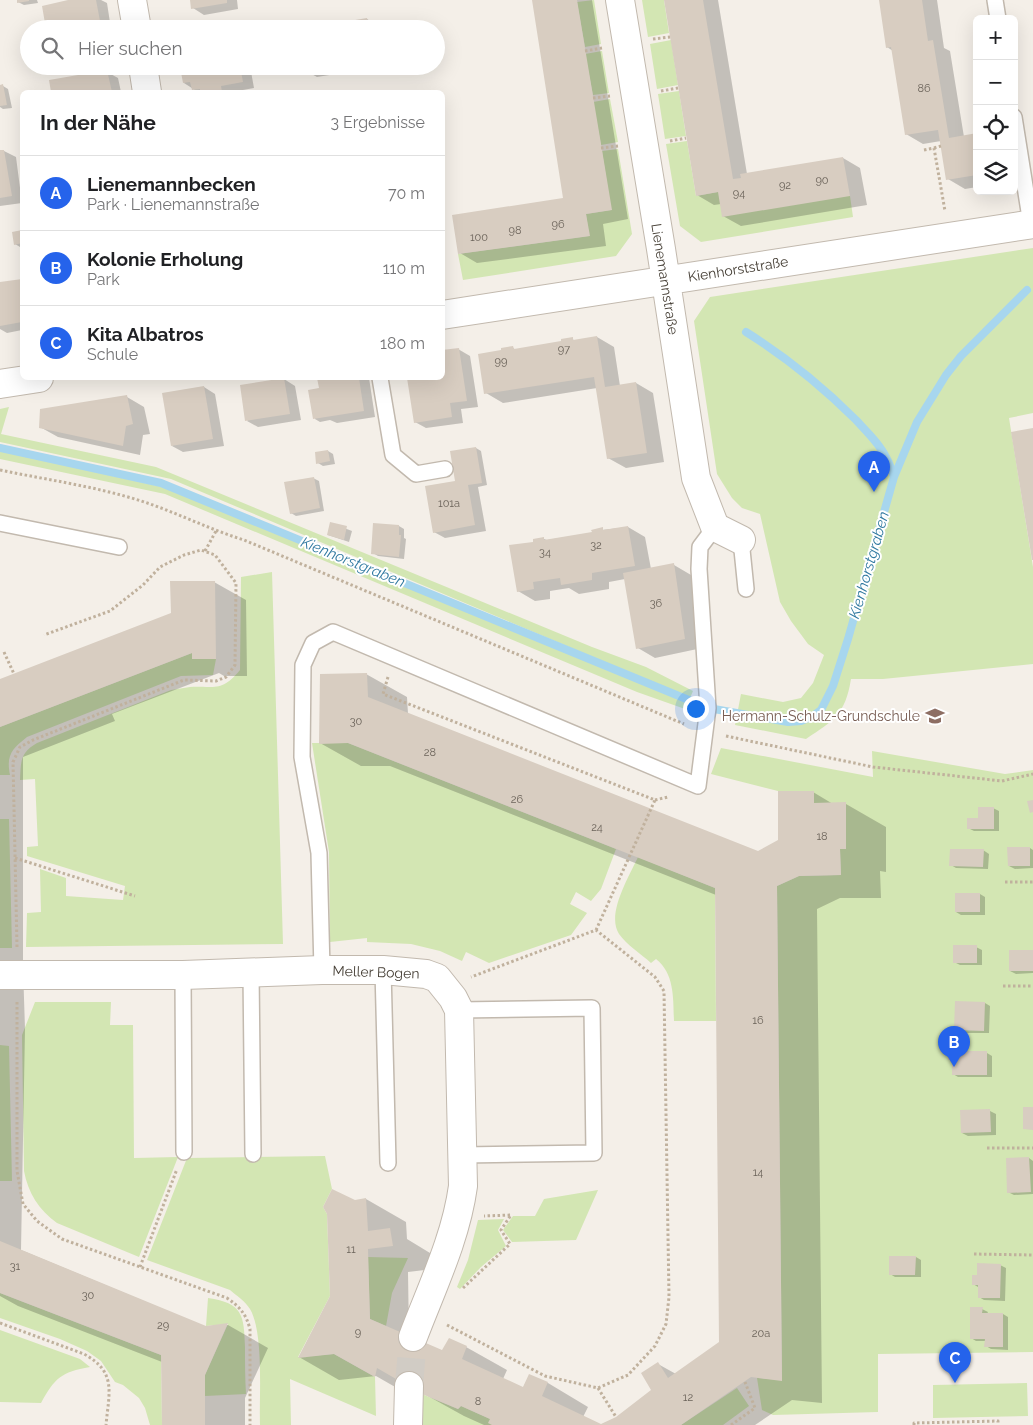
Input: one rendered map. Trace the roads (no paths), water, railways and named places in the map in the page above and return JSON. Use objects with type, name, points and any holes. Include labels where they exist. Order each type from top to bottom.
[{"type":"street","points":[[132,0],[135,20]]},
{"type":"street","name":"Lienemannstraße","points":[[620,0],[696,478],[715,527]]},
{"type":"street","points":[[144,75],[147,90]]},
{"type":"street","name":"Kienhorststraße","points":[[445,315],[1032,224]]},
{"type":"street","points":[[0,384],[26,380]]},
{"type":"street","points":[[715,527],[741,540]]},
{"type":"street","name":"Meller Bogen","points":[[9,985],[182,975],[322,970],[383,970],[426,974],[438,978],[453,998],[459,1010],[463,1186],[460,1210],[445,1256],[413,1337]]},
{"type":"street","points":[[408,1425],[409,1386]]},
{"type":"lane","points":[[995,0],[997,15]]},
{"type":"lane","points":[[1018,141],[1032,224]]},
{"type":"lane","points":[[380,380],[393,455],[416,474],[445,469]]},
{"type":"lane","points":[[0,523],[119,547]]},
{"type":"lane","points":[[322,970],[319,853],[302,757],[303,665],[313,643],[333,632],[698,786],[708,708],[699,569],[700,547],[715,527]]},
{"type":"lane","points":[[741,540],[746,589]]},
{"type":"lane","points":[[383,970],[388,1163]]},
{"type":"lane","points":[[251,972],[253,1154]]},
{"type":"lane","points":[[182,975],[184,1152]]},
{"type":"lane","points":[[459,1010],[592,1008],[594,1152],[463,1155]]},
{"type":"waterway","name":"Kienhorstgraben","points":[[714,709],[788,722],[801,721],[821,710],[833,686],[848,639],[894,477],[917,422],[946,375],[961,356],[1027,290]]},
{"type":"waterway","points":[[746,332],[803,373],[856,420],[881,448],[894,477]]},
{"type":"waterway","name":"Kienhorstgraben","points":[[0,448],[161,483],[696,703]]},
{"type":"tunnel","points":[[409,1386],[413,1337]]},
{"type":"place","name":"Lienemannbecken","points":[[874,492]]},
{"type":"place","name":"Hermann-Schulz-Grundschule","points":[[935,716]]},
{"type":"place","name":"Kolonie Erholung","points":[[954,1067]]},
{"type":"place","name":"Kita Albatros","points":[[955,1383]]}]
